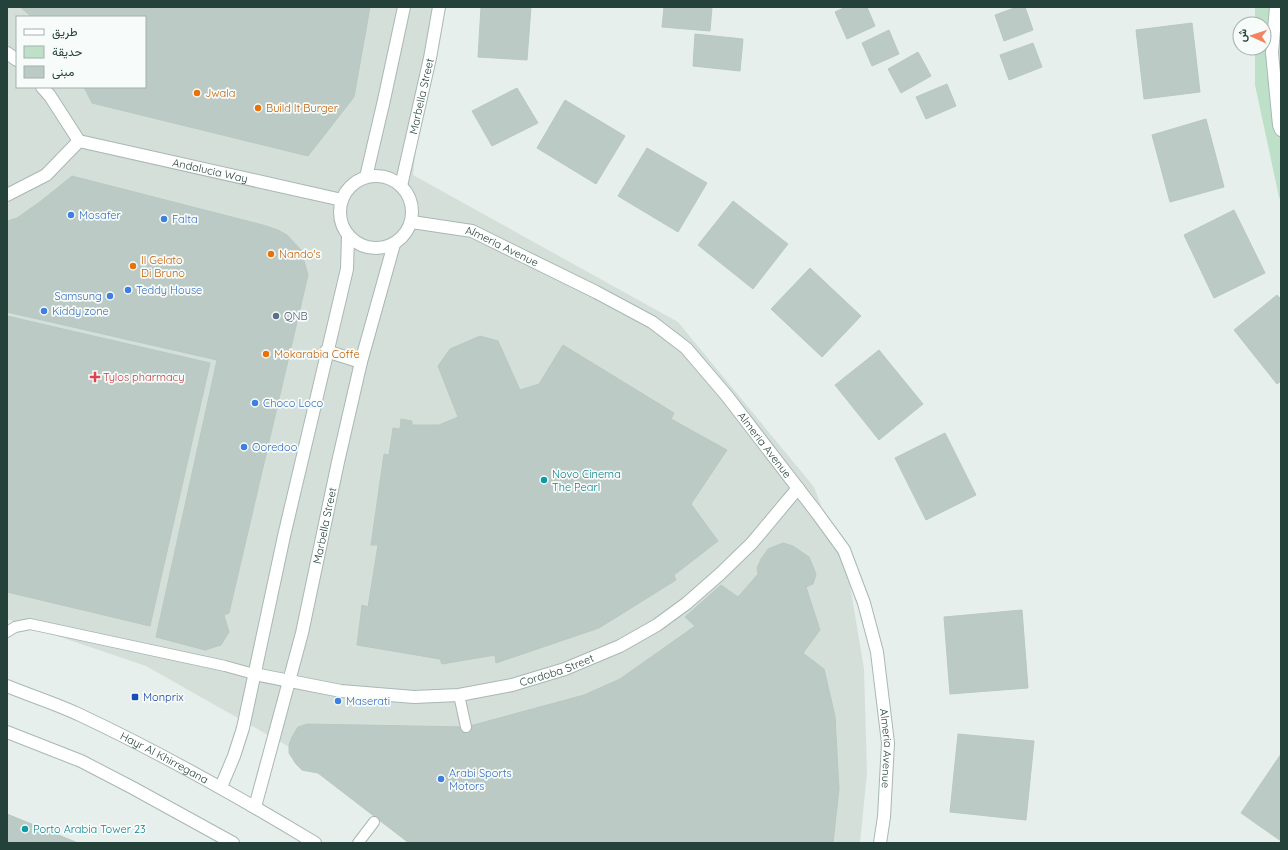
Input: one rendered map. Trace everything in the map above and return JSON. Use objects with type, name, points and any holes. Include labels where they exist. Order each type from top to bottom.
[{"type":"street","points":[[366,177],[404,7]]},
{"type":"street","name":"Marbella Street","points":[[401,186],[430,58],[439,7]]},
{"type":"street","points":[[1276,7],[1272,53],[1279,125],[1281,130]]},
{"type":"street","points":[[7,53],[16,59]]},
{"type":"street","points":[[7,195],[46,175],[79,141],[50,96],[43,88]]},
{"type":"street","name":"Andalucia Way","points":[[79,141],[342,200]]},
{"type":"street","points":[[375,175],[393,180],[401,186],[407,193],[411,202],[412,222],[408,231],[401,238],[394,244],[385,248],[375,249],[365,248],[348,236],[339,215],[342,200],[347,190],[355,182],[375,175]]},
{"type":"street","name":"Almeria Avenue","points":[[412,222],[472,231],[596,292],[652,322],[686,348],[727,396],[798,488],[844,550],[864,603],[877,652],[888,744],[884,817],[880,843]]},
{"type":"street","points":[[221,787],[234,756],[243,728],[285,528],[346,269],[348,236]]},
{"type":"street","name":"Marbella Street","points":[[255,807],[290,682],[361,362],[394,244]]},
{"type":"street","points":[[326,351],[361,362]]},
{"type":"street","name":"Cordoba Street","points":[[254,674],[341,691],[414,697],[459,695],[512,685],[565,669],[620,646],[657,625],[692,598],[720,574],[752,543],[798,488]]},
{"type":"street","name":"Hayr Al Khirregana","points":[[7,686],[79,714],[154,751],[221,787],[315,843]]},
{"type":"street","points":[[7,732],[81,762],[128,785],[217,839],[233,843]]},
{"type":"lane","points":[[7,632],[15,627],[30,624],[225,666],[254,674]]},
{"type":"lane","points":[[459,695],[466,727]]},
{"type":"lane","points":[[358,843],[374,822]]},
{"type":"shaded area","points":[[7,7],[432,7],[413,175],[678,322],[814,487],[849,579],[864,669],[867,773],[860,843],[422,843],[307,757],[146,666],[7,619]]},
{"type":"green space","points":[[1255,7],[1281,7],[1281,202],[1255,85],[1255,56],[1272,56],[1272,16],[1255,16]]},
{"type":"building","points":[[20,7],[370,7],[354,97],[308,156],[92,103],[84,88],[146,88],[146,16],[31,16]]},
{"type":"building","points":[[481,7],[531,7],[527,60],[478,57]]},
{"type":"building","points":[[664,7],[712,7],[710,31],[662,27]]},
{"type":"building","points":[[846,7],[867,7],[875,26],[847,39],[835,12]]},
{"type":"building","points":[[1017,7],[1025,7],[1033,30],[1004,41],[995,15]]},
{"type":"building","points":[[1192,23],[1200,92],[1144,99],[1136,30]]},
{"type":"building","points":[[889,30],[899,54],[872,66],[862,43]]},
{"type":"building","points":[[695,34],[743,39],[740,71],[693,66]]},
{"type":"building","points":[[1033,43],[1042,67],[1009,80],[1000,55]]},
{"type":"building","points":[[918,52],[931,76],[901,93],[888,69]]},
{"type":"building","points":[[947,84],[956,106],[926,119],[916,97]]},
{"type":"building","points":[[517,88],[538,123],[492,146],[472,111]]},
{"type":"building","points":[[565,100],[625,136],[596,184],[537,148]]},
{"type":"building","points":[[1206,119],[1224,187],[1170,202],[1152,135]]},
{"type":"building","points":[[647,148],[707,183],[678,232],[618,196]]},
{"type":"building","points":[[72,176],[263,225],[287,235],[301,250],[308,275],[229,613],[224,615],[229,632],[221,645],[205,650],[156,637],[217,360],[7,312],[7,221],[17,218]]},
{"type":"building","points":[[733,201],[788,244],[753,289],[698,245]]},
{"type":"building","points":[[1234,210],[1265,273],[1214,298],[1184,235]]},
{"type":"building","points":[[810,268],[861,316],[822,357],[771,309]]},
{"type":"building","points":[[1277,295],[1281,299],[1281,381],[1277,384],[1234,330]]},
{"type":"building","points":[[7,316],[210,363],[150,626],[7,592]]},
{"type":"building","name":"Novo Cinema The Pearl","points":[[480,336],[498,341],[520,390],[539,384],[563,345],[674,413],[671,419],[727,450],[691,504],[718,541],[674,575],[676,580],[599,628],[496,663],[495,655],[442,664],[440,659],[357,645],[362,605],[368,607],[378,545],[371,545],[384,454],[389,455],[393,428],[400,429],[401,419],[412,421],[412,425],[439,425],[458,417],[438,366],[450,349]]},
{"type":"building","points":[[879,350],[923,404],[879,440],[835,385]]},
{"type":"building","points":[[945,433],[976,495],[926,520],[895,458]]},
{"type":"building","points":[[783,543],[793,546],[809,557],[816,574],[813,584],[806,587],[820,630],[803,653],[824,669],[835,716],[839,789],[833,843],[409,843],[318,773],[302,770],[289,753],[289,745],[298,727],[307,724],[466,727],[584,695],[620,679],[695,626],[685,617],[721,585],[738,597],[758,574],[757,568],[768,549]]},
{"type":"building","points":[[1022,610],[1028,688],[950,694],[944,617]]},
{"type":"building","points":[[958,734],[1034,741],[1026,820],[950,812]]},
{"type":"building","points":[[1281,754],[1281,841],[1241,813]]},
{"type":"building","name":"Porto Arabia Tower 23","points":[[7,814],[78,843],[7,843]]},
{"type":"place","name":"Jwala","points":[[197,93]]},
{"type":"place","name":"Build It Burger","points":[[258,108]]},
{"type":"place","name":"Mosafer","points":[[71,215]]},
{"type":"place","name":"Falta","points":[[164,219]]},
{"type":"place","name":"Nando's","points":[[271,254]]},
{"type":"place","name":"Il Gelato Di Bruno","points":[[133,266]]},
{"type":"place","name":"Teddy House","points":[[128,290]]},
{"type":"place","name":"Samsung","points":[[110,296]]},
{"type":"place","name":"Kiddy zone","points":[[44,311]]},
{"type":"place","name":"QNB","points":[[276,316]]},
{"type":"place","name":"Mokarabia Coffe","points":[[266,354]]},
{"type":"place","name":"Tylos pharmacy","points":[[95,377]]},
{"type":"place","name":"Choco Loco","points":[[255,403]]},
{"type":"place","name":"Ooredoo","points":[[244,447]]},
{"type":"place","name":"Novo Cinema The Pearl","points":[[544,480]]},
{"type":"place","name":"Monprix","points":[[135,697]]},
{"type":"place","name":"Maserati","points":[[338,701]]},
{"type":"place","name":"Arabi Sports Motors","points":[[441,779]]},
{"type":"place","name":"Porto Arabia Tower 23","points":[[25,829]]}]
